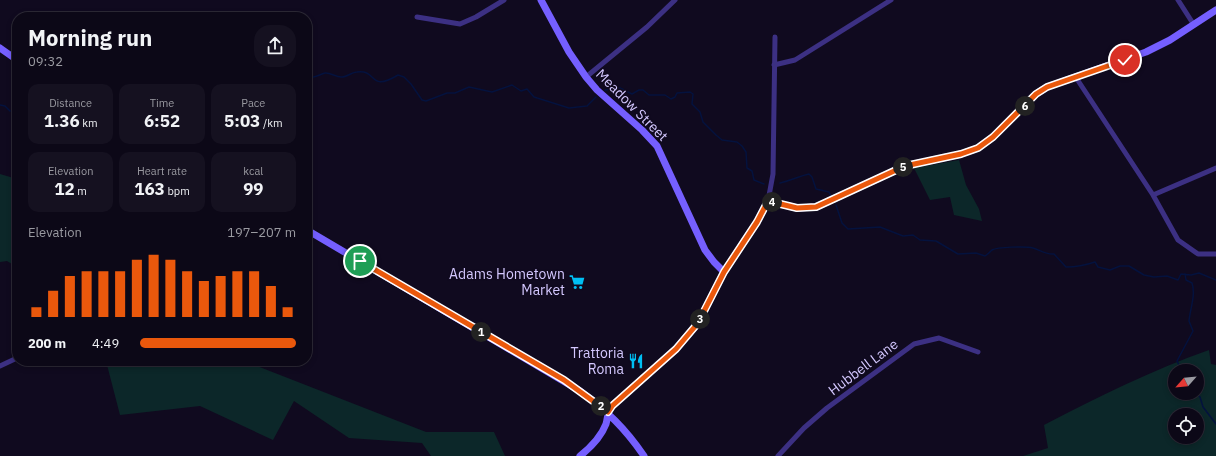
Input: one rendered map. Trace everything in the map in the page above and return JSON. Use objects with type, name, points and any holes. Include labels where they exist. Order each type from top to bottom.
[{"type":"main road","name":"Meadow Street","points":[[541,0],[569,52],[586,77],[606,99],[642,130],[657,146],[705,250],[724,272]]},
{"type":"main road","points":[[580,456],[593,444],[606,424],[608,412],[687,337],[707,308],[724,272],[757,222],[768,201],[797,208],[816,207],[905,166],[973,150],[993,137],[1036,94],[1047,87],[1146,52],[1194,25],[1216,10]]},
{"type":"main road","points":[[0,48],[12,56]]},
{"type":"main road","points":[[312,233],[564,380],[608,412],[629,435],[644,456]]},
{"type":"street","points":[[418,16],[460,24],[476,17],[504,0]]},
{"type":"street","points":[[586,77],[647,27],[675,0]]},
{"type":"street","points":[[774,65],[796,60],[890,0]]},
{"type":"street","points":[[1178,0],[1194,25]]},
{"type":"street","points":[[768,201],[773,174],[775,37]]},
{"type":"street","points":[[1075,76],[1153,195],[1178,240],[1198,254],[1216,254]]},
{"type":"street","points":[[1153,195],[1216,168]]},
{"type":"street","name":"Hubbell Lane","points":[[778,456],[804,428],[827,408],[914,344],[939,338],[978,352]]},
{"type":"street","points":[[0,366],[12,360]]},
{"type":"green space","points":[[959,160],[966,185],[979,209],[982,221],[954,215],[950,197],[930,200],[914,168]]},
{"type":"green space","points":[[0,174],[12,178],[12,264],[7,261],[0,262]]},
{"type":"green space","points":[[1209,350],[1211,364],[1216,365],[1216,456],[1023,456],[1048,448],[1044,425],[1125,384],[1168,366],[1168,400],[1204,400],[1204,364],[1172,364]]},
{"type":"green space","points":[[107,366],[257,366],[426,432],[494,432],[505,456],[431,456],[422,443],[349,438],[294,401],[273,440],[200,406],[120,415]]},
{"type":"waterway","points":[[312,77],[325,73],[342,77],[355,72],[364,72],[377,81],[382,82],[398,75],[404,77],[422,100],[426,101],[447,93],[455,93],[469,87],[492,92],[512,85],[521,91],[527,89],[534,97],[569,108],[587,106],[596,97]]},
{"type":"waterway","points":[[605,90],[620,88],[632,94],[639,90],[643,90],[649,95],[665,95],[671,99],[675,97],[677,93],[690,92],[693,94],[692,104],[700,112],[703,122],[722,140],[737,142],[742,146],[746,152],[747,168],[752,171],[754,180],[764,184]]},
{"type":"waterway","points":[[0,105],[5,106],[10,111]]},
{"type":"waterway","points":[[780,183],[809,174],[812,177],[816,189],[829,192],[831,196]]},
{"type":"waterway","points":[[836,205],[842,223],[848,229],[880,227],[903,236],[913,235],[920,240],[936,241],[958,254],[976,253],[985,256],[995,249],[1029,247],[1054,254],[1066,267],[1080,266],[1095,262],[1098,267],[1110,270],[1120,266],[1129,266],[1144,275],[1154,277],[1167,276],[1178,280],[1181,274],[1191,275],[1199,273],[1216,280]]},
{"type":"waterway","points":[[1178,364],[1177,361],[1193,331],[1189,321],[1193,288],[1192,283],[1186,280],[1185,274]]},
{"type":"waterway","points":[[1201,400],[1203,407],[1216,424]]},
{"type":"place","name":"Adams Hometown Market","points":[[577,282]]},
{"type":"place","name":"Trattoria Roma","points":[[636,361]]},
{"type":"route","points":[[360,261],[564,380],[608,412],[612,406],[676,349],[698,323],[707,308],[724,272],[757,222],[768,201],[797,208],[816,207],[832,201],[905,166],[968,152],[988,142],[1036,94],[1047,87],[1075,76],[1125,60]]}]
